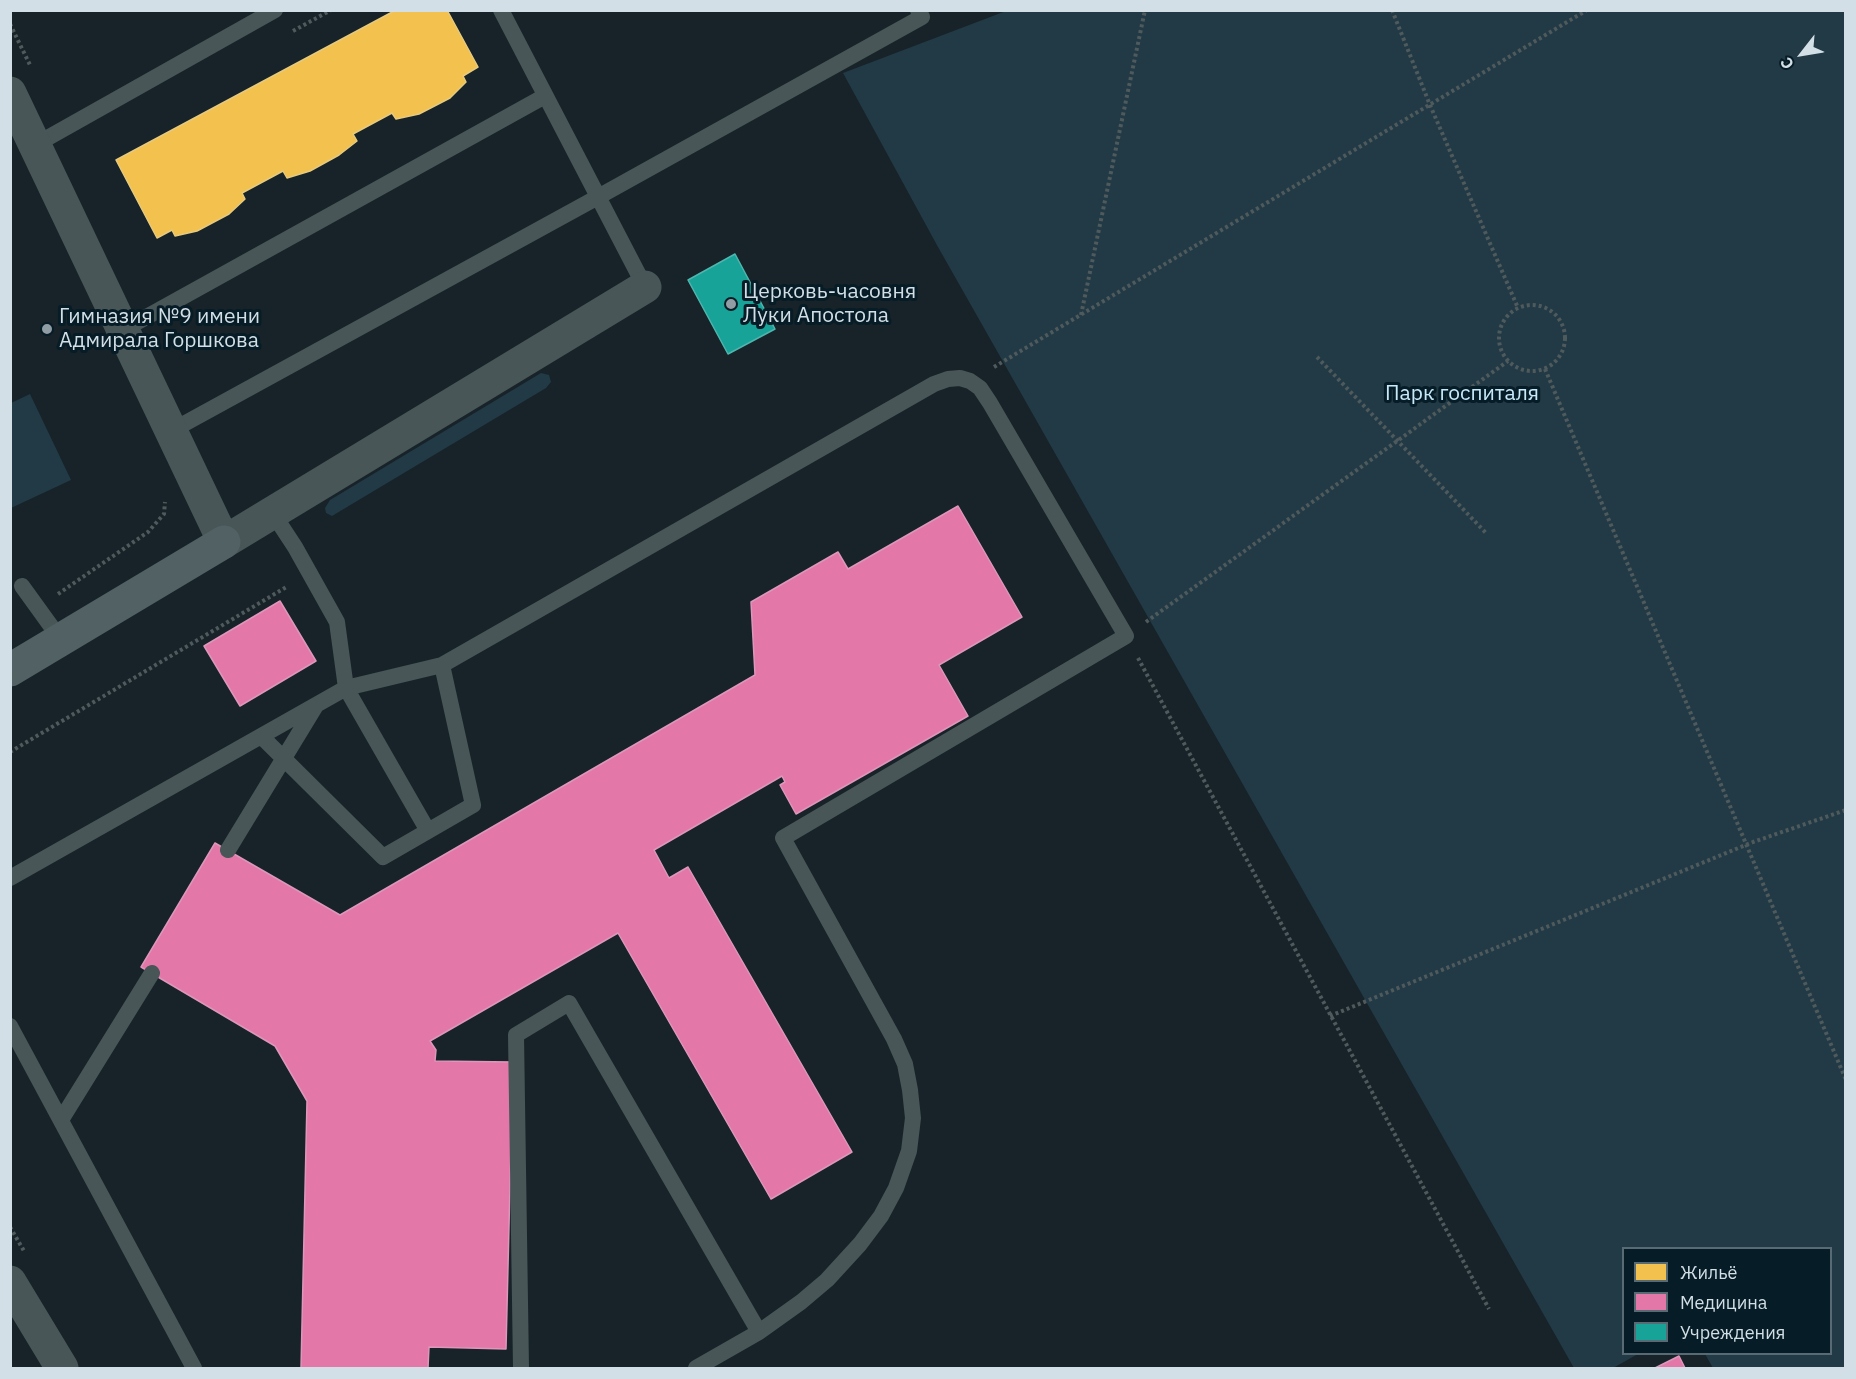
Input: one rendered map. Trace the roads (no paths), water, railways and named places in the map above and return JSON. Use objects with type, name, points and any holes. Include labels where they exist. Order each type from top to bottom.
[{"type":"street","points":[[10,93],[224,542]]},
{"type":"street","points":[[10,670],[645,287]]},
{"type":"street","points":[[14,1294],[62,1368]]},
{"type":"lane","points":[[35,145],[275,10]]},
{"type":"lane","points":[[501,10],[645,287]]},
{"type":"lane","points":[[171,431],[598,197],[924,13]]},
{"type":"lane","points":[[123,330],[545,96]]},
{"type":"lane","points":[[10,878],[346,688],[442,665],[934,384],[960,378],[980,388],[1126,636],[783,838],[894,1039],[905,1065],[913,1118],[909,1151],[896,1188],[881,1216],[860,1244],[827,1280],[759,1332],[696,1368]]},
{"type":"lane","points":[[272,512],[295,547],[337,622],[346,688],[428,831]]},
{"type":"lane","points":[[22,586],[61,640]]},
{"type":"lane","points":[[262,737],[383,857],[473,805],[442,665]]},
{"type":"lane","points":[[228,850],[315,706]]},
{"type":"lane","points":[[61,1120],[152,973]]},
{"type":"lane","points":[[521,1368],[516,1035],[569,1003],[759,1332]]},
{"type":"lane","points":[[10,1026],[194,1368]]},
{"type":"place","name":"Церковь-часовня Луки Апостола","points":[[731,304]]},
{"type":"place","name":"Гимназия №9 имени Адмирала Горшкова","points":[[47,329]]},
{"type":"park label","name":"Парк госпиталя","points":[[1462,394]]}]
